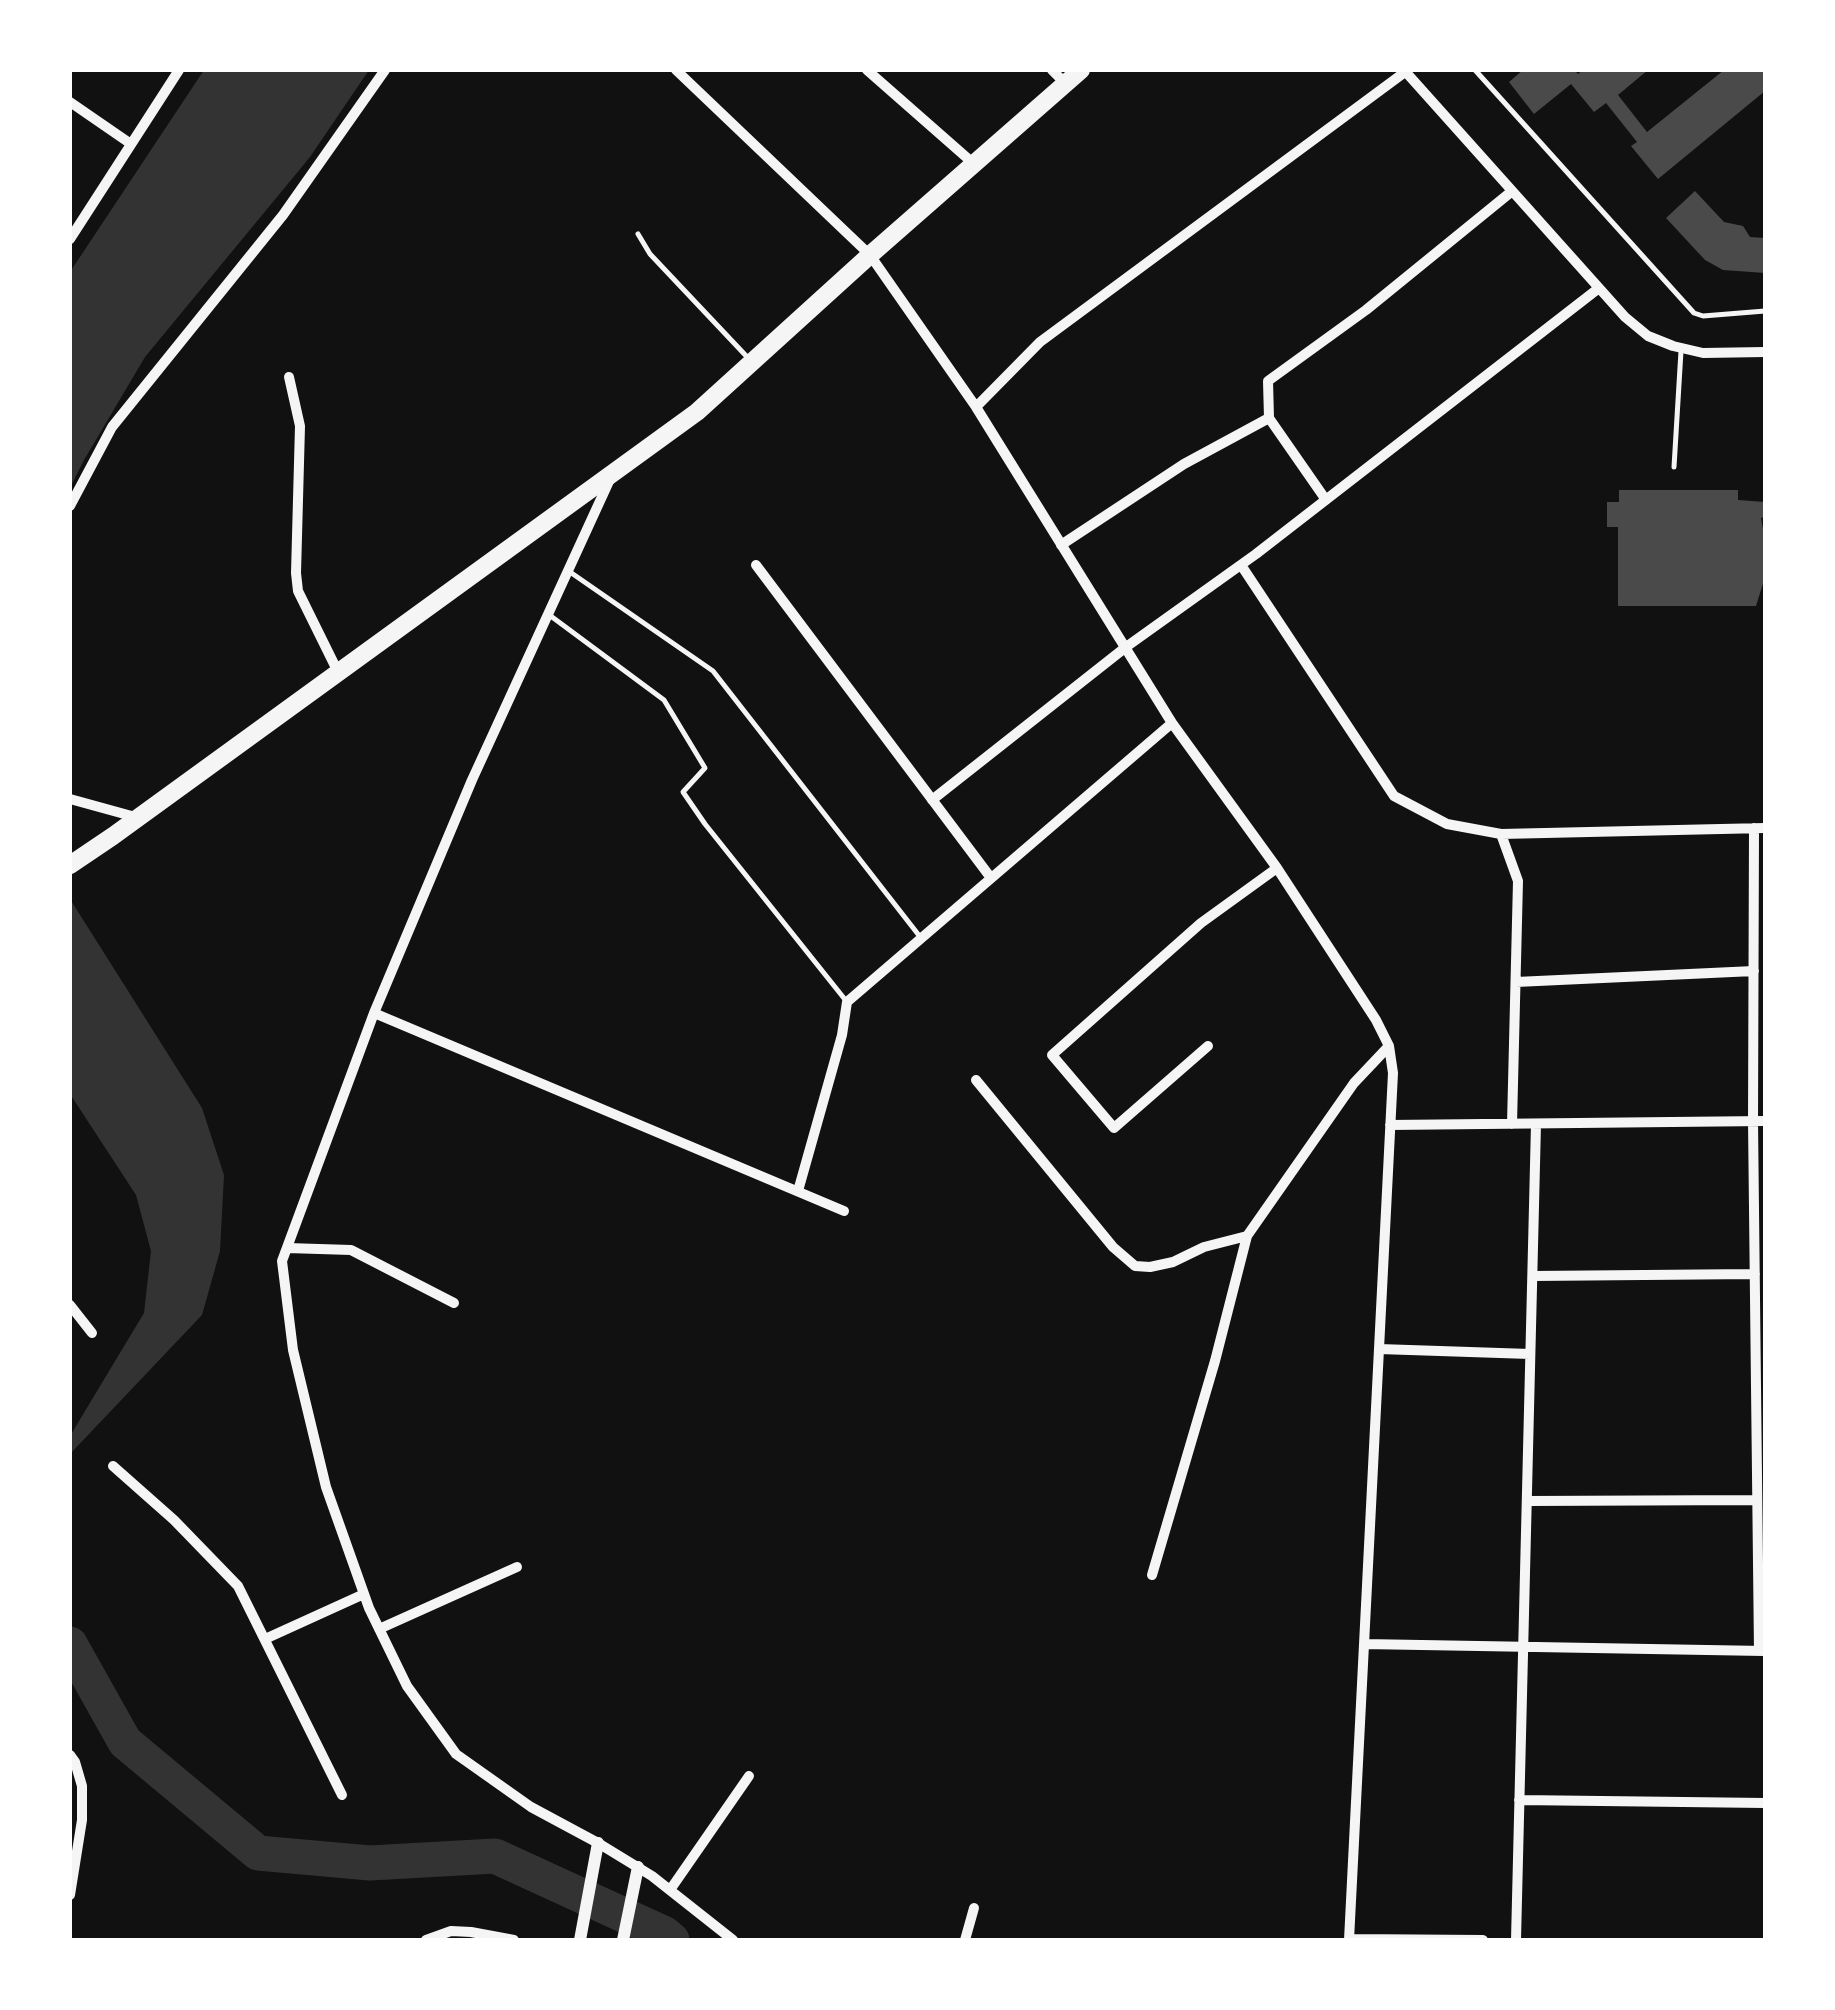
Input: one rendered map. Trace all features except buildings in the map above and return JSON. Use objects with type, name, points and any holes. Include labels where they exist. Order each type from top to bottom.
[{"type":"highway","points":[[70,865],[697,412],[1082,70]]},
{"type":"street","points":[[70,239],[179,70]]},
{"type":"street","points":[[70,506],[112,428],[283,216],[385,70]]},
{"type":"street","points":[[676,70],[870,255],[976,407],[1172,723],[1277,868],[1389,1046],[1393,1073],[1350,1940],[1483,1940]]},
{"type":"street","points":[[868,70],[974,164]]},
{"type":"street","points":[[1052,70],[1066,84]]},
{"type":"street","points":[[976,407],[1040,342],[1404,71],[1625,317],[1648,336],[1703,353],[1765,352]]},
{"type":"street","points":[[70,102],[132,144]]},
{"type":"street","points":[[1326,500],[1269,418],[1268,381],[1366,310],[1511,192]]},
{"type":"street","points":[[932,800],[1126,647],[1326,500],[1600,288]]},
{"type":"street","points":[[289,377],[300,426],[298,591],[338,672]]},
{"type":"street","points":[[1062,545],[1171,472],[1269,418]]},
{"type":"street","points":[[614,472],[472,780],[374,1012],[282,1261],[293,1350],[326,1487],[364,1594],[406,1686],[456,1754],[531,1807],[638,1867],[733,1940]]},
{"type":"street","points":[[1241,564],[1394,796],[1447,824],[1501,834],[1760,828],[1754,971],[1759,1121],[1756,1500],[1762,1651],[1364,1644]]},
{"type":"street","points":[[756,565],[990,878]]},
{"type":"street","points":[[798,1191],[842,1035],[846,1002],[1172,723]]},
{"type":"street","points":[[70,799],[139,818]]},
{"type":"street","points":[[1501,834],[1518,881],[1512,1124]]},
{"type":"street","points":[[1208,1046],[1114,1128],[1052,1056],[1201,923],[1277,868]]},
{"type":"street","points":[[1516,982],[1754,971]]},
{"type":"street","points":[[374,1012],[844,1210]]},
{"type":"street","points":[[1152,1574],[1247,1236],[1354,1082],[1389,1046]]},
{"type":"street","points":[[976,1080],[1113,1247],[1135,1266],[1173,1262],[1204,1247],[1247,1236]]},
{"type":"street","points":[[1390,1125],[1759,1121]]},
{"type":"street","points":[[1516,1940],[1536,1124]]},
{"type":"street","points":[[286,1248],[351,1250],[454,1303]]},
{"type":"street","points":[[1532,1276],[1755,1274]]},
{"type":"street","points":[[70,1305],[92,1333]]},
{"type":"street","points":[[1379,1349],[1530,1354]]},
{"type":"street","points":[[113,1466],[174,1520],[238,1586],[342,1795]]},
{"type":"street","points":[[1527,1502],[1756,1500]]},
{"type":"street","points":[[379,1629],[517,1567]]},
{"type":"street","points":[[266,1639],[364,1594]]},
{"type":"street","points":[[70,1755],[82,1786],[82,1820],[70,1895]]},
{"type":"street","points":[[670,1890],[750,1776]]},
{"type":"street","points":[[1519,1800],[1765,1803]]},
{"type":"street","points":[[580,1940],[598,1843]]},
{"type":"street","points":[[623,1940],[638,1867]]},
{"type":"street","points":[[966,1940],[974,1908]]},
{"type":"street","points":[[426,1940],[451,1932],[514,1940]]},
{"type":"lane","points":[[1475,70],[1694,313],[1703,316],[1765,311]]},
{"type":"lane","points":[[638,234],[678,286],[752,362]]},
{"type":"lane","points":[[1674,467],[1682,348]]},
{"type":"lane","points":[[568,571],[713,671],[921,938]]},
{"type":"lane","points":[[548,614],[664,700],[705,768],[683,792],[846,1002]]},
{"type":"shaded area","points":[[204,70],[369,70],[310,157],[145,357],[70,488],[70,272]]},
{"type":"shaded area","points":[[70,899],[202,1108],[224,1175],[220,1251],[202,1315],[70,1454],[70,1436],[144,1313],[151,1251],[136,1195],[70,1094]]},
{"type":"waterway","points":[[70,1644],[125,1742],[258,1853],[370,1863],[495,1856],[672,1940]]}]
